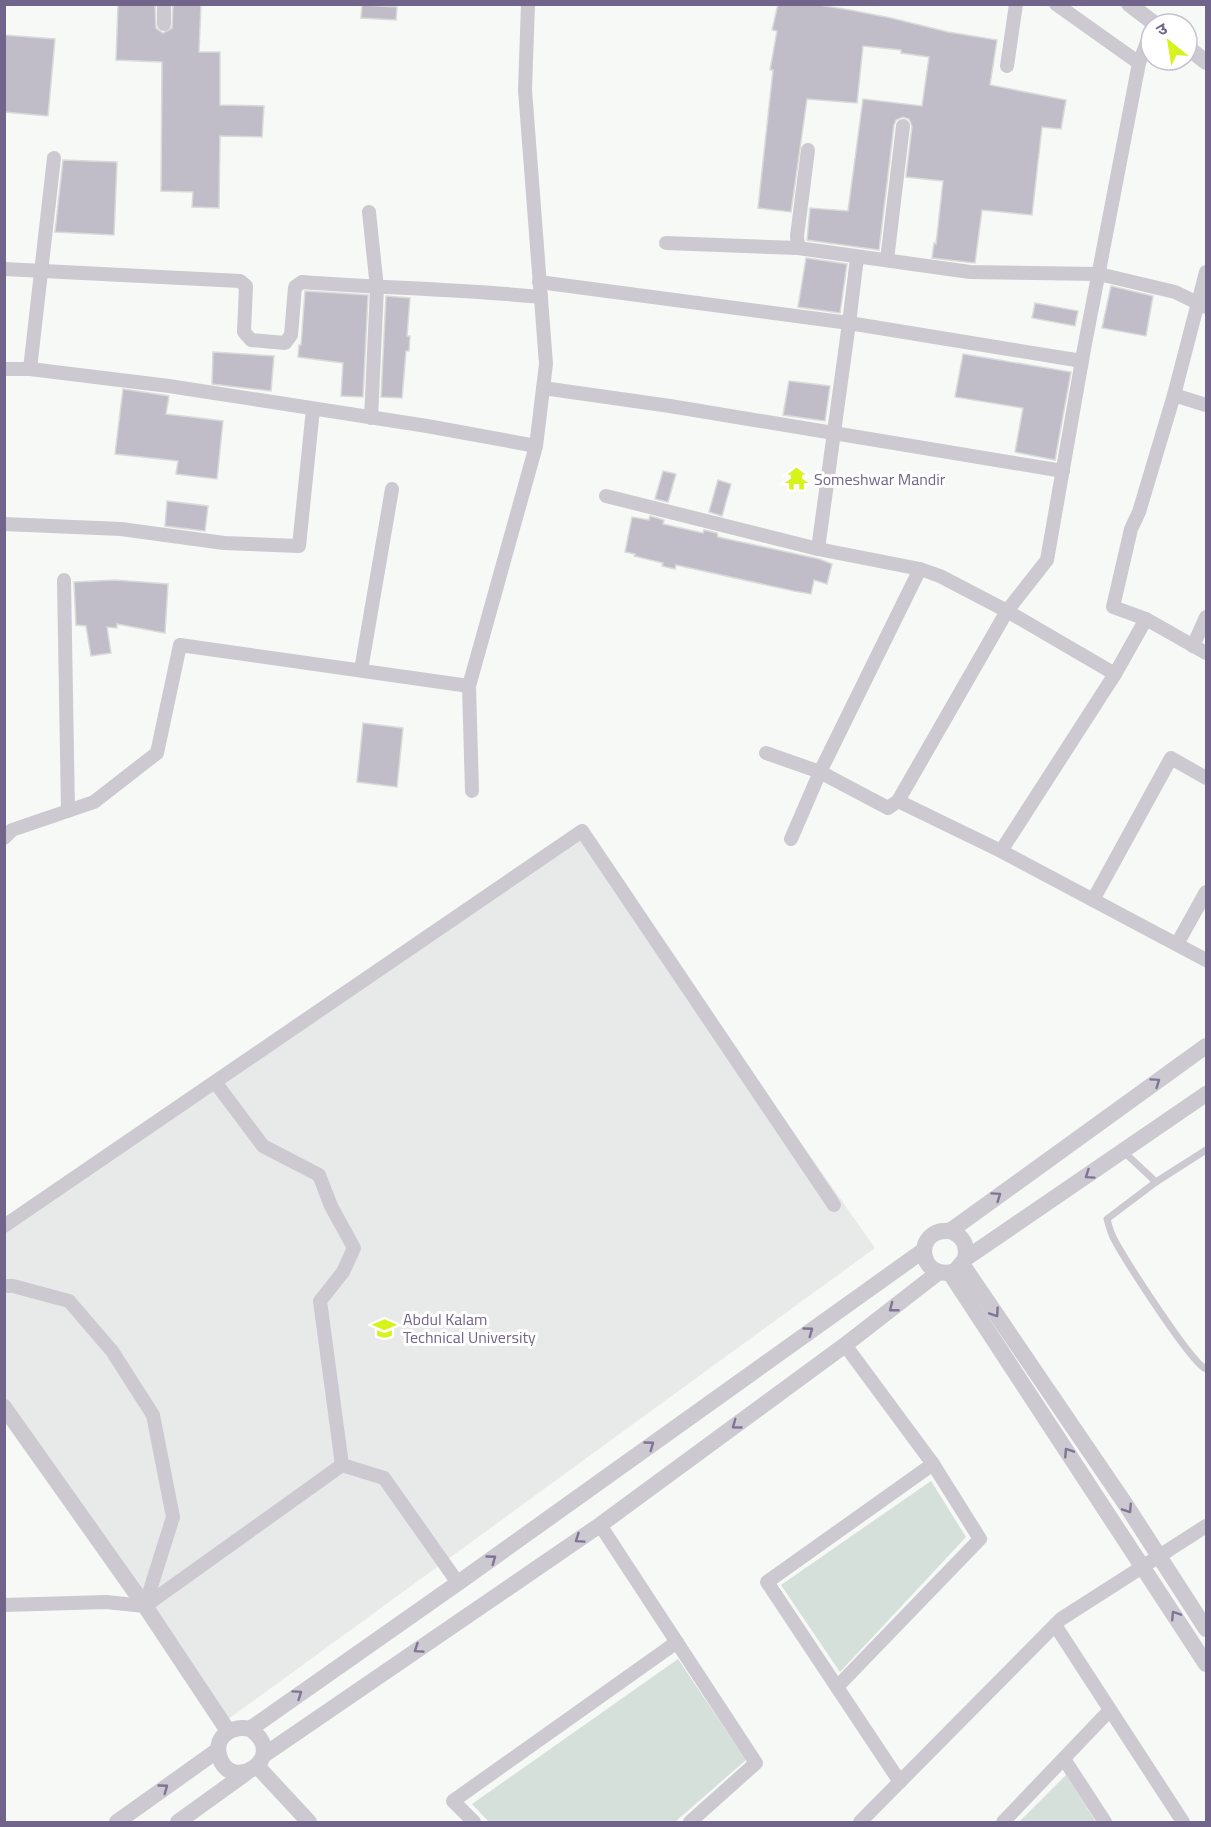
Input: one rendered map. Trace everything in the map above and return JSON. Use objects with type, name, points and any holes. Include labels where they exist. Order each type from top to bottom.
[{"type":"street","points":[[164,4],[164,24]]},
{"type":"street","points":[[472,791],[468,686],[536,446],[546,364],[525,90],[528,4]]},
{"type":"street","points":[[1006,66],[1016,4]]},
{"type":"street","points":[[766,753],[820,772],[888,808],[898,801],[1007,611],[1047,560],[1139,63],[1056,4]]},
{"type":"street","points":[[887,260],[903,126]]},
{"type":"street","points":[[798,248],[797,236],[808,150]]},
{"type":"street","points":[[30,369],[54,158]]},
{"type":"street","points":[[369,212],[377,288],[371,418]]},
{"type":"street","points":[[666,243],[798,248],[970,272],[1099,274],[1175,292],[1202,305]]},
{"type":"street","points":[[818,549],[857,258]]},
{"type":"street","points":[[4,269],[240,280],[246,286],[244,332],[251,340],[285,343],[291,336],[295,287],[302,282],[377,288],[476,290],[541,297]]},
{"type":"street","points":[[1206,272],[1202,305],[1139,512],[1131,529],[1113,607],[1146,620],[1206,653]]},
{"type":"street","points":[[539,282],[849,323],[1082,362]]},
{"type":"street","points":[[4,369],[30,369],[169,386],[536,446]]},
{"type":"street","points":[[543,388],[670,406],[1063,471]]},
{"type":"street","points":[[1174,395],[1206,405]]},
{"type":"street","points":[[4,524],[52,528],[120,529],[224,543],[299,546],[313,409]]},
{"type":"street","points":[[361,670],[392,489]]},
{"type":"street","points":[[606,496],[818,549],[920,569],[939,576],[1007,611],[1115,674]]},
{"type":"street","points":[[791,839],[820,772],[920,569]]},
{"type":"street","points":[[64,580],[68,811]]},
{"type":"street","points":[[1193,646],[1206,617]]},
{"type":"street","points":[[1001,851],[1115,674],[1146,620]]},
{"type":"street","points":[[4,838],[12,830],[94,802],[158,753],[180,645],[468,686]]},
{"type":"street","points":[[1093,900],[1171,758],[1206,778]]},
{"type":"street","points":[[898,801],[1001,851],[1206,960]]},
{"type":"street","points":[[4,1226],[582,831],[834,1205]]},
{"type":"street","points":[[1177,944],[1206,892]]},
{"type":"street","points":[[950,1231],[1206,1046]]},
{"type":"street","points":[[215,1082],[263,1146],[319,1175],[354,1248],[343,1272],[320,1301],[342,1464]]},
{"type":"street","points":[[178,1822],[255,1764],[600,1525],[954,1267],[1206,1095]]},
{"type":"street","points":[[250,1729],[261,1740],[255,1764],[239,1773],[226,1768],[218,1750],[219,1743],[228,1731],[235,1728],[250,1729],[458,1583],[924,1250],[930,1236],[936,1232],[957,1233],[966,1245],[954,1267]]},
{"type":"street","points":[[924,1250],[927,1263],[954,1267],[1159,1556],[1206,1629]]},
{"type":"street","points":[[954,1267],[1206,1664]]},
{"type":"street","points":[[4,1286],[13,1286],[69,1301],[112,1351],[153,1415],[173,1517],[145,1606]]},
{"type":"street","points":[[837,1687],[980,1539],[933,1464],[845,1345]]},
{"type":"street","points":[[4,1407],[145,1606],[228,1731]]},
{"type":"street","points":[[342,1464],[384,1478],[458,1583]]},
{"type":"street","points":[[4,1605],[106,1602],[145,1606],[342,1464]]},
{"type":"street","points":[[900,1782],[767,1582],[933,1464]]},
{"type":"street","points":[[600,1525],[756,1763],[690,1822]]},
{"type":"street","points":[[860,1822],[1055,1625],[1206,1526]]},
{"type":"street","points":[[1055,1625],[1183,1822]]},
{"type":"street","points":[[474,1822],[453,1801],[677,1642]]},
{"type":"street","points":[[1003,1822],[1110,1710]]},
{"type":"street","points":[[117,1822],[218,1750]]},
{"type":"street","points":[[1064,1759],[1105,1822]]},
{"type":"street","points":[[255,1764],[309,1822]]},
{"type":"lane","points":[[1206,1149],[1156,1182],[1107,1219],[1110,1231],[1153,1302],[1194,1358],[1206,1369]]},
{"type":"lane","points":[[1124,1152],[1156,1182]]},
{"type":"shaded area","name":"Abdul Kalam Technical University","points":[[582,831],[875,1248],[223,1723],[5,1408],[4,1226]]},
{"type":"shaded area","points":[[931,1481],[966,1537],[840,1672],[781,1585]]},
{"type":"shaded area","points":[[678,1659],[746,1760],[675,1822],[489,1822],[472,1804]]},
{"type":"shaded area","points":[[1066,1775],[1096,1822],[1019,1822]]},
{"type":"building","points":[[118,4],[155,4],[156,28],[163,33],[172,28],[173,4],[201,4],[199,52],[220,52],[220,105],[264,106],[262,137],[220,136],[219,208],[192,207],[193,192],[161,191],[162,62],[116,60]]},
{"type":"building","points":[[778,4],[813,4],[850,10],[948,32],[997,40],[990,85],[1066,100],[1061,129],[1042,127],[1032,215],[982,210],[975,263],[932,258],[934,243],[936,244],[943,181],[906,177],[912,126],[909,119],[903,117],[896,120],[894,125],[879,250],[807,240],[810,208],[848,211],[863,99],[922,106],[929,57],[901,53],[901,50],[863,46],[857,103],[807,99],[791,212],[758,208],[773,70],[770,70],[777,31],[772,30]]},
{"type":"building","points":[[362,5],[397,7],[396,20],[361,18]]},
{"type":"building","points":[[4,35],[55,39],[48,116],[4,112]]},
{"type":"building","points":[[63,160],[117,162],[114,235],[55,232]]},
{"type":"building","points":[[806,258],[847,264],[840,313],[798,307]]},
{"type":"building","points":[[1111,286],[1153,296],[1146,336],[1102,328]]},
{"type":"building","points":[[305,291],[368,295],[363,397],[341,396],[343,363],[298,357]]},
{"type":"building","points":[[386,296],[410,298],[407,336],[410,336],[409,351],[406,351],[402,398],[381,397]]},
{"type":"building","points":[[1035,303],[1078,311],[1075,326],[1032,318]]},
{"type":"building","points":[[213,352],[274,356],[271,391],[212,384]]},
{"type":"building","points":[[963,354],[1071,372],[1055,460],[1015,452],[1023,408],[955,397]]},
{"type":"building","points":[[789,381],[830,386],[825,421],[783,415]]},
{"type":"building","points":[[123,389],[169,396],[166,414],[223,421],[217,479],[176,474],[178,461],[115,454]]},
{"type":"building","points":[[663,471],[676,474],[668,502],[655,499]]},
{"type":"building","points":[[718,480],[731,484],[722,516],[709,512]]},
{"type":"building","points":[[167,501],[208,506],[205,531],[165,526]]},
{"type":"building","points":[[650,516],[664,520],[663,524],[703,533],[704,530],[717,533],[718,537],[819,559],[832,564],[827,584],[814,580],[811,594],[676,565],[675,569],[662,566],[663,563],[625,552],[632,517],[649,520]]},
{"type":"building","points":[[115,580],[168,584],[165,633],[117,624],[117,628],[107,627],[111,653],[91,656],[86,626],[76,625],[74,582]]},
{"type":"building","points":[[363,723],[403,728],[397,787],[357,782]]},
{"type":"place","name":"Someshwar Mandir","points":[[796,479]]},
{"type":"place","name":"Abdul Kalam Technical University","points":[[385,1328]]}]
